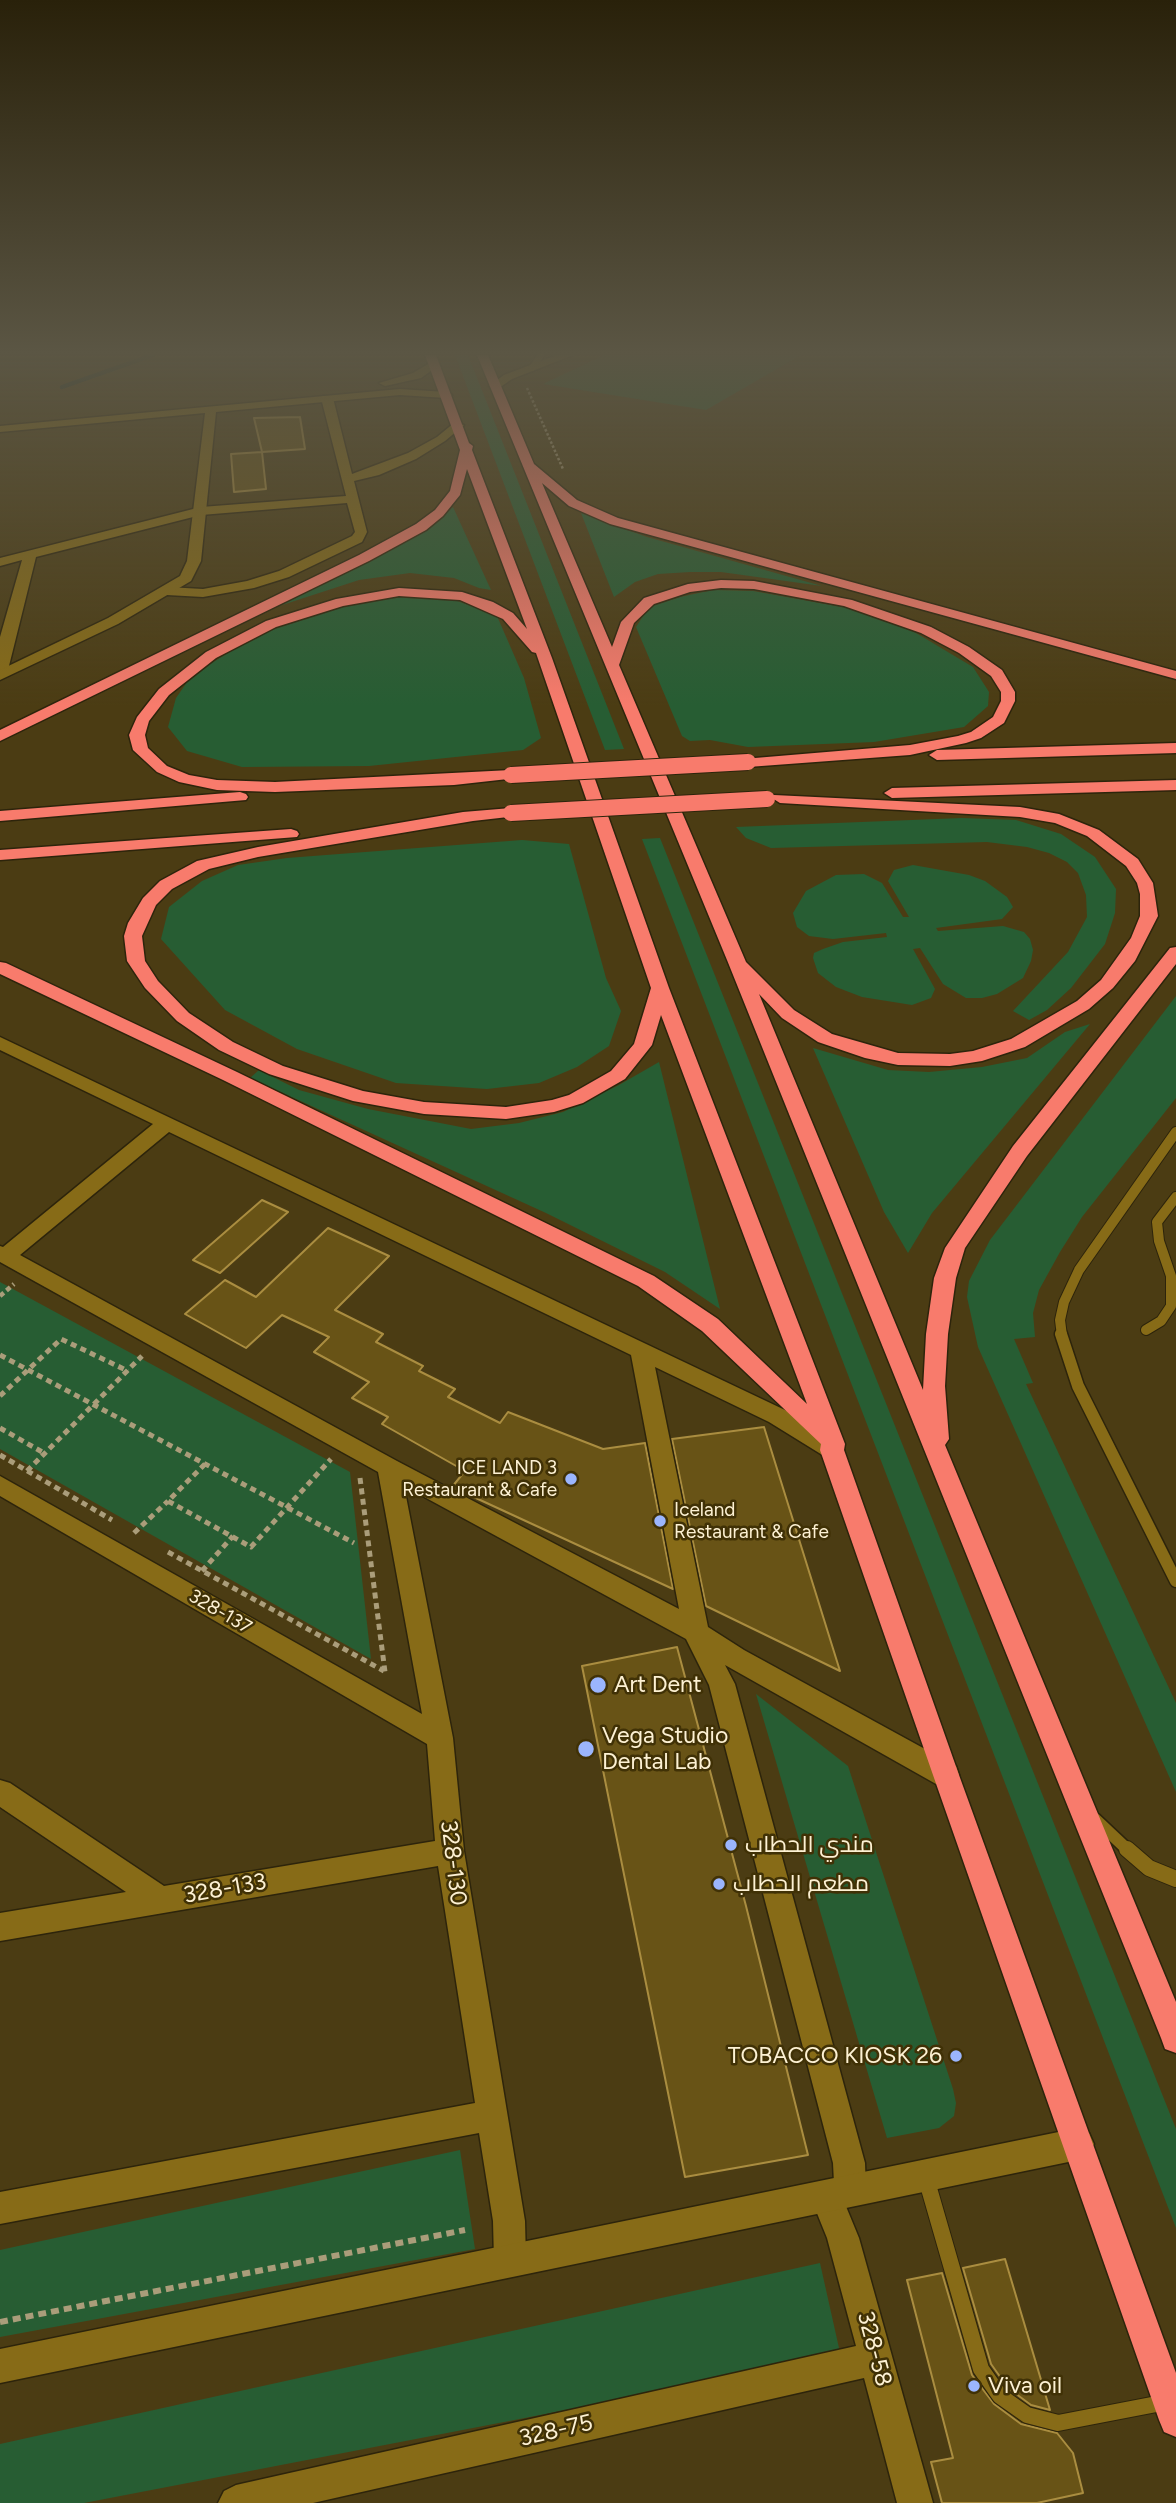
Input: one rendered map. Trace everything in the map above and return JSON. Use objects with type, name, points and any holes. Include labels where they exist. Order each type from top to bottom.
[{"type":"highway","points":[[0,736],[364,558],[421,527],[446,506],[456,492],[461,472]]},
{"type":"highway","points":[[476,472],[545,658],[660,988],[833,1447],[946,1775],[1173,2411]]},
{"type":"highway","points":[[529,472],[736,960],[1176,2038]]},
{"type":"highway","points":[[537,472],[573,503],[614,521],[1176,675]]},
{"type":"highway","points":[[611,667],[628,622],[649,601],[688,588],[737,584],[818,596],[874,611],[926,630],[964,650],[997,673],[1008,692],[1008,701],[999,720],[976,736],[910,750],[779,761]]},
{"type":"highway","points":[[467,778],[275,787],[217,785],[186,779],[153,764],[141,750],[138,735],[142,720],[164,692],[211,655],[279,621],[359,598],[415,592],[446,594],[475,600],[508,616],[545,658]]},
{"type":"highway","points":[[0,816],[511,775],[748,762],[1176,748]]},
{"type":"highway","points":[[0,855],[312,833],[511,813],[774,798],[1176,785]]},
{"type":"highway","points":[[736,960],[788,1014],[825,1038],[885,1056],[924,1061],[950,1060],[986,1054],[1018,1043],[1083,1005],[1107,984],[1126,961],[1149,916],[1145,883],[1132,863],[1093,833],[1059,820],[1020,812],[774,798]]},
{"type":"highway","points":[[474,816],[258,852],[203,865],[166,885],[149,902],[136,923],[133,936],[136,961],[151,984],[183,1017],[226,1046],[276,1070],[360,1097],[424,1108],[481,1113],[506,1113],[554,1106],[576,1099],[618,1075],[643,1045],[660,988]]},
{"type":"highway","points":[[939,1459],[934,1386],[937,1334],[945,1278],[955,1248],[1020,1151],[1176,952]]},
{"type":"highway","points":[[0,967],[230,1076],[646,1281],[679,1302],[730,1342],[833,1447]]},
{"type":"street","points":[[0,675],[167,591],[186,578],[192,569],[205,472]]},
{"type":"street","points":[[167,591],[203,593],[249,585],[284,574],[350,544],[361,532],[346,472]]},
{"type":"street","points":[[348,479],[375,472]]},
{"type":"street","points":[[0,562],[201,511],[353,499]]},
{"type":"street","points":[[0,675],[4,640],[30,555]]},
{"type":"street","points":[[0,1043],[777,1416],[833,1447]]},
{"type":"street","points":[[167,1124],[4,1263],[677,1620],[697,1636],[946,1775]]},
{"type":"street","points":[[641,1352],[697,1636]]},
{"type":"street","name":"328-130","points":[[389,1467],[440,1738],[450,1851],[509,2221],[510,2260]]},
{"type":"street","name":"328-137","points":[[0,1485],[440,1738]]},
{"type":"street","name":"328-58","points":[[697,1636],[722,1684],[849,2163],[838,2193],[843,2238],[915,2503]]},
{"type":"street","points":[[0,1792],[161,1900]]},
{"type":"street","name":"328-133","points":[[0,1927],[450,1851]]},
{"type":"street","points":[[0,2208],[492,2115]]},
{"type":"street","points":[[0,2366],[1078,2144]]},
{"type":"street","name":"328-75","points":[[236,2503],[876,2358]]},
{"type":"lane","points":[[1176,1132],[1079,1270],[1064,1303],[1060,1320],[1062,1339],[1078,1386],[1176,1581]]},
{"type":"lane","points":[[1146,1330],[1161,1321],[1171,1306],[1171,1276],[1157,1222],[1176,1197]]},
{"type":"lane","points":[[1082,1804],[1114,1838],[1149,1868],[1176,1879]]},
{"type":"lane","points":[[926,2176],[981,2369],[1000,2396],[1027,2415],[1058,2423],[1173,2411]]},
{"type":"path","points":[[564,472],[568,480]]},
{"type":"path","points":[[4,1263],[15,1284],[27,1290]]},
{"type":"path","points":[[0,1296],[15,1284]]},
{"type":"path","points":[[0,1396],[61,1339],[128,1370]]},
{"type":"path","points":[[27,1471],[145,1353],[133,1347]]},
{"type":"path","points":[[0,1355],[354,1543]]},
{"type":"path","points":[[0,1428],[44,1454]]},
{"type":"path","points":[[169,1501],[251,1546],[337,1453]]},
{"type":"path","points":[[0,1455],[146,1540]]},
{"type":"path","points":[[134,1533],[205,1464]]},
{"type":"path","points":[[157,1546],[385,1672],[359,1469]]},
{"type":"path","points":[[202,1571],[233,1536]]},
{"type":"path","points":[[0,2322],[465,2230]]},
{"type":"green space","points":[[499,472],[514,472],[624,749],[605,750]]},
{"type":"green space","points":[[453,507],[491,590],[454,578],[410,573],[359,580],[273,608],[427,529]]},
{"type":"green space","points":[[581,513],[647,537],[822,586],[721,572],[690,572],[658,574],[635,582],[614,597]]},
{"type":"green space","points":[[713,590],[753,591],[859,610],[911,630],[973,667],[989,692],[988,706],[964,727],[874,742],[748,747],[710,740],[690,741],[682,736],[636,627],[649,607]]},
{"type":"green space","points":[[410,596],[455,600],[497,616],[524,678],[541,738],[523,750],[369,766],[242,767],[187,751],[168,727],[176,698],[192,675],[269,628],[366,597]]},
{"type":"green space","points":[[962,818],[1016,820],[1061,834],[1095,857],[1116,889],[1115,913],[1105,944],[1071,988],[1047,1010],[1029,1020],[1013,1011],[1068,952],[1087,917],[1086,895],[1078,873],[1067,862],[1049,853],[1027,847],[987,842],[771,848],[746,838],[736,827]]},
{"type":"green space","points":[[660,838],[1176,2129],[1176,2228],[642,839]]},
{"type":"green space","points":[[522,840],[569,844],[606,978],[621,1011],[609,1046],[577,1067],[539,1083],[487,1089],[396,1083],[297,1049],[225,1010],[161,939],[169,907],[202,881],[238,865],[287,858]]},
{"type":"green space","points":[[913,865],[969,875],[985,881],[1007,897],[1013,907],[1002,919],[936,928],[938,931],[1003,926],[1024,932],[1030,939],[1033,950],[1023,978],[997,994],[966,998],[943,984],[920,948],[913,949],[935,989],[931,998],[912,1005],[862,997],[836,987],[818,973],[814,953],[843,942],[887,937],[886,933],[833,939],[809,936],[797,927],[793,913],[806,891],[836,875],[864,874],[882,883],[903,917],[909,917],[888,881],[894,870]]},
{"type":"green space","points":[[1176,996],[1176,1098],[1082,1217],[1060,1252],[1039,1290],[1033,1313],[1035,1337],[1014,1339],[1033,1383],[1026,1384],[1176,1703],[1176,1792],[978,1347],[967,1297],[969,1281],[990,1240]]},
{"type":"green space","points":[[1090,1024],[932,1213],[908,1253],[884,1212],[813,1048],[888,1070],[929,1072],[982,1067],[1027,1058],[1065,1032]]},
{"type":"green space","points":[[659,1062],[720,1309],[665,1272],[546,1213],[250,1078],[259,1070],[299,1090],[368,1109],[471,1129],[519,1123],[563,1112]]},
{"type":"green space","points":[[0,1282],[350,1472],[371,1659],[0,1449]]},
{"type":"green space","points":[[756,1694],[848,1766],[953,2089],[956,2103],[954,2116],[939,2128],[887,2138]]},
{"type":"green space","points":[[460,2150],[475,2249],[0,2337],[0,2250]]},
{"type":"green space","points":[[820,2263],[841,2357],[84,2503],[0,2503],[0,2444]]},
{"type":"building","points":[[232,472],[264,472],[266,489],[234,492]]},
{"type":"building","points":[[262,1200],[288,1212],[220,1273],[193,1260]]},
{"type":"building","points":[[328,1228],[389,1256],[335,1310],[383,1334],[376,1342],[423,1366],[419,1371],[455,1389],[448,1397],[500,1423],[508,1412],[603,1449],[645,1443],[673,1589],[452,1487],[465,1471],[382,1424],[388,1417],[352,1398],[369,1382],[314,1352],[329,1337],[282,1315],[246,1348],[185,1314],[225,1280],[256,1297]]},
{"type":"building","points":[[764,1427],[840,1671],[706,1606],[672,1439]]},
{"type":"building","points":[[677,1647],[746,1906],[808,2155],[685,2177],[582,1666]]},
{"type":"building","points":[[1005,2259],[1050,2410],[1031,2405],[1008,2388],[991,2364],[963,2268]]},
{"type":"building","points":[[942,2273],[972,2375],[994,2404],[1021,2424],[1057,2433],[1073,2453],[1083,2493],[1037,2503],[942,2503],[931,2462],[953,2458],[907,2280]]},
{"type":"place","name":"ICE LAND 3 Restaurant & Cafe","points":[[571,1479]]},
{"type":"place","name":"Iceland Restaurant & Cafe","points":[[660,1521]]},
{"type":"place","name":"Art Dent","points":[[598,1685]]},
{"type":"place","name":"Vega Studio Dental Lab","points":[[586,1749]]},
{"type":"place","name":"مندي الحطاب","points":[[731,1845]]},
{"type":"place","name":"مطعم الحطاب","points":[[719,1884]]},
{"type":"place","name":"TOBACCO KIOSK 26","points":[[956,2056]]},
{"type":"place","name":"Viva oil","points":[[974,2386]]}]
